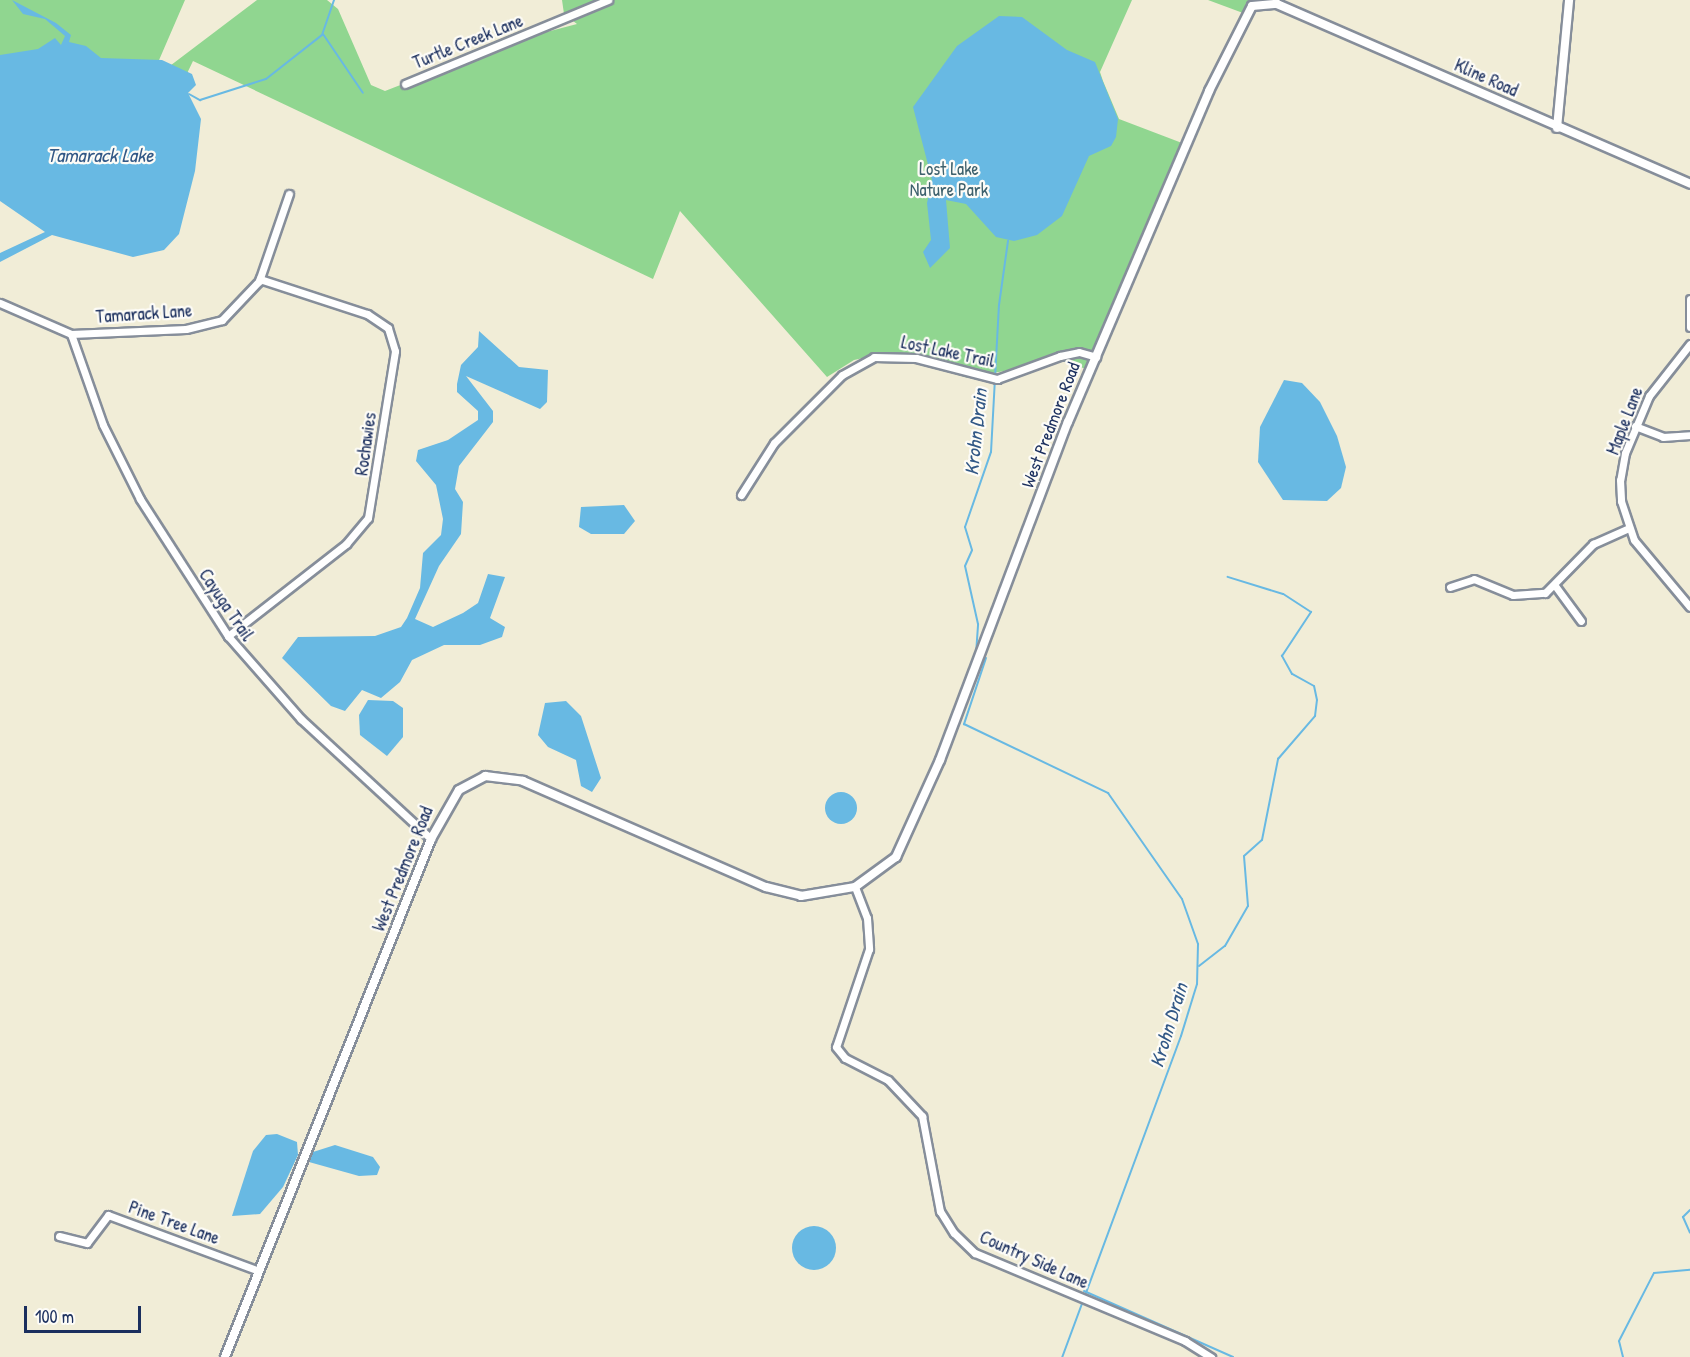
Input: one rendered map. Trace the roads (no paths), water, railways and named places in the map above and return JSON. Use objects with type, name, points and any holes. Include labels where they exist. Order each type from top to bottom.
[{"type":"street","name":"Turtle Creek Lane","points":[[405,84],[608,0]]},
{"type":"street","points":[[1557,128],[1569,0]]},
{"type":"street","name":"Kline Road","points":[[1268,1],[1690,184]]},
{"type":"street","name":"West Predmore Road","points":[[225,1357],[257,1270],[431,839],[459,789],[485,776],[501,775],[623,821],[766,887],[801,896],[855,887],[880,872],[909,838],[1096,357],[1244,16],[1256,3],[1268,1]]},
{"type":"street","name":"Tamarack Lane","points":[[0,303],[71,334],[212,323],[237,308],[260,279],[289,194]]},
{"type":"street","name":"Rochawies","points":[[228,636],[346,544],[368,518],[395,351],[388,328],[367,314],[260,279]]},
{"type":"street","points":[[1690,299],[1690,327]]},
{"type":"street","name":"Cayuga Trail","points":[[71,334],[104,425],[135,489],[228,636],[301,719],[431,839]]},
{"type":"street","name":"Maple Lane","points":[[1690,344],[1659,377],[1635,426],[1620,480],[1629,528],[1642,554],[1690,607]]},
{"type":"street","name":"Lost Lake Trail","points":[[741,495],[774,443],[842,375],[874,357],[916,358],[997,379],[1060,356],[1096,357]]},
{"type":"street","points":[[1635,426],[1663,437],[1690,435]]},
{"type":"street","points":[[1450,587],[1473,579],[1524,596],[1556,587],[1593,544],[1629,528]]},
{"type":"street","points":[[1556,587],[1581,621]]},
{"type":"street","name":"Country Side Lane","points":[[855,887],[867,918],[869,949],[836,1047],[845,1058],[894,1086],[922,1116],[940,1211],[954,1233],[975,1253],[1185,1341],[1210,1357]]},
{"type":"street","name":"Pine Tree Lane","points":[[59,1236],[87,1243],[108,1215],[257,1270]]},
{"type":"water","name":"Tamarack Lake","points":[[12,0],[56,23],[71,35],[69,42],[86,46],[101,58],[162,60],[192,74],[196,85],[188,93],[201,119],[195,171],[179,234],[164,250],[133,257],[52,235],[0,262],[0,253],[45,232],[0,201],[0,55],[38,49],[55,38],[61,45],[65,36],[45,19],[23,14]]},
{"type":"water","points":[[999,16],[1022,17],[1067,50],[1095,62],[1118,119],[1116,137],[1111,146],[1089,156],[1062,216],[1037,235],[1014,241],[996,237],[966,204],[946,200],[950,248],[930,268],[923,252],[931,240],[927,203],[932,180],[913,107],[957,46]]},
{"type":"water","points":[[479,331],[519,367],[548,370],[547,402],[540,409],[466,376],[493,411],[493,422],[459,466],[455,489],[463,502],[461,534],[439,566],[415,619],[433,627],[463,613],[478,603],[488,574],[505,577],[490,618],[505,627],[502,637],[480,645],[444,645],[412,660],[400,682],[381,698],[362,690],[345,711],[331,706],[282,658],[298,637],[375,636],[401,627],[407,618],[420,588],[423,553],[441,535],[443,519],[436,485],[416,461],[418,450],[448,440],[478,420],[478,411],[457,392],[457,384],[461,365],[478,347]]},
{"type":"water","points":[[1284,380],[1302,383],[1320,402],[1337,436],[1346,467],[1341,488],[1327,501],[1283,500],[1258,462],[1260,427]]},
{"type":"water","points":[[624,505],[635,521],[624,534],[591,534],[579,527],[581,507]]},
{"type":"water","points":[[368,700],[393,701],[403,708],[403,737],[387,756],[360,735],[359,715]]},
{"type":"water","points":[[566,701],[581,716],[601,778],[592,792],[581,786],[576,760],[548,747],[538,735],[545,703]]},
{"type":"water","points":[[841,792],[852,797],[857,808],[852,819],[841,824],[830,819],[825,808],[830,797]]},
{"type":"water","points":[[277,1134],[297,1142],[298,1155],[283,1187],[260,1214],[232,1216],[253,1151],[266,1135]]},
{"type":"water","points":[[335,1145],[373,1157],[380,1167],[377,1175],[359,1176],[309,1162],[313,1152]]},
{"type":"water","points":[[814,1226],[830,1232],[836,1248],[830,1264],[814,1270],[798,1264],[792,1248],[798,1232]]},
{"type":"waterway","points":[[189,94],[200,100],[266,79],[322,35],[334,0]]},
{"type":"waterway","points":[[323,34],[363,93]]},
{"type":"waterway","name":"Krohn Drain","points":[[976,654],[978,624],[965,566],[972,550],[965,527],[991,452],[999,305],[1008,241]]},
{"type":"waterway","points":[[1199,966],[1225,946],[1248,906],[1244,856],[1262,840],[1278,759],[1315,716],[1317,700],[1314,686],[1292,674],[1282,656],[1311,612],[1283,594],[1228,577]]},
{"type":"waterway","name":"Krohn Drain","points":[[986,658],[964,724],[1108,793],[1182,899],[1198,944],[1197,984],[1181,1036],[1062,1357]]},
{"type":"waterway","points":[[1690,1210],[1683,1217],[1690,1233]]},
{"type":"waterway","points":[[1623,1357],[1619,1341],[1654,1273],[1690,1270]]},
{"type":"waterway","points":[[1084,1291],[1233,1357]]},
{"type":"park label","name":"Lost Lake Nature Park","points":[[949,180]]}]
